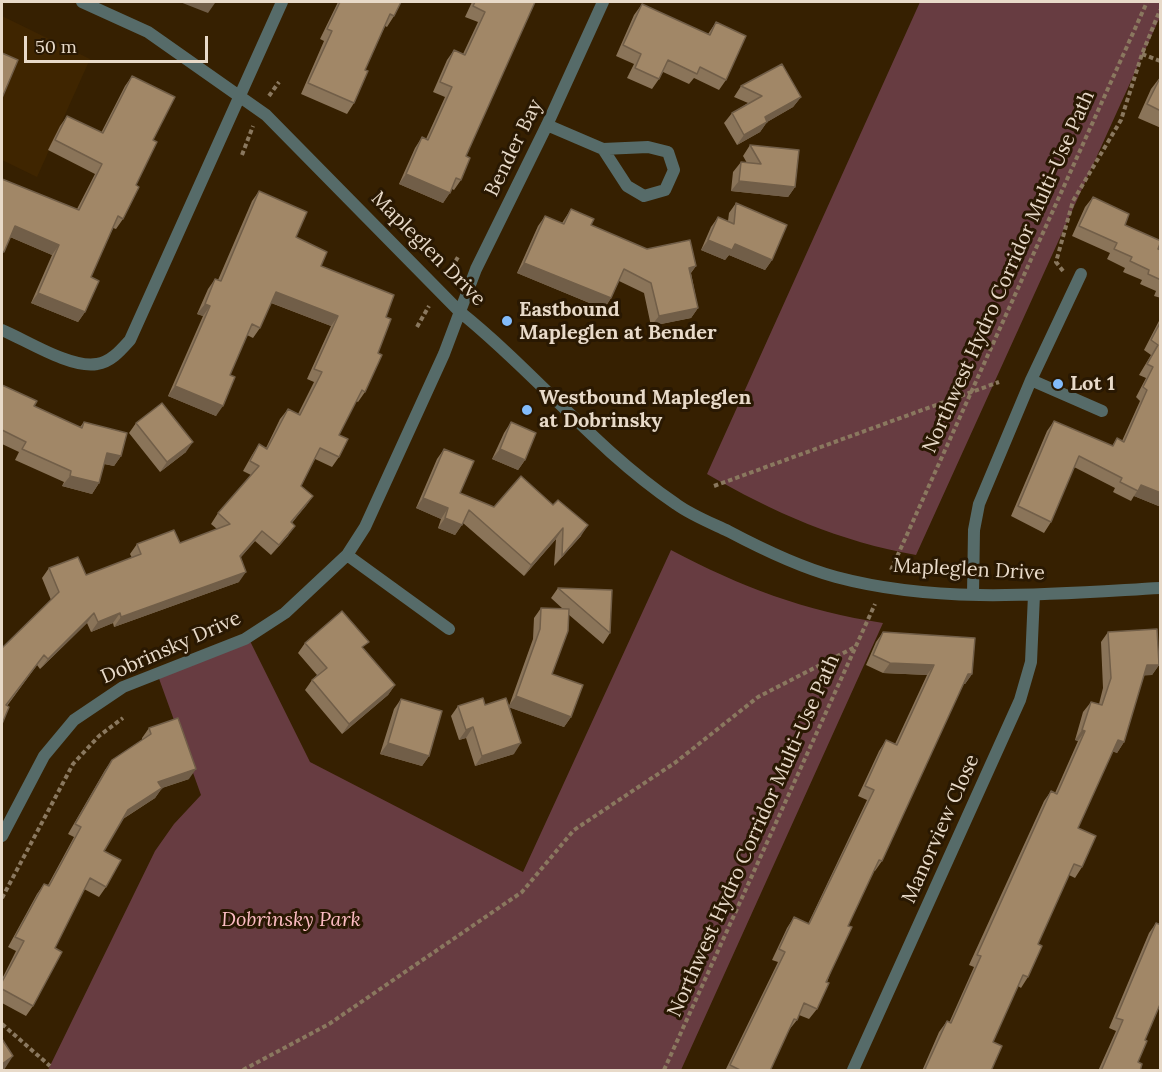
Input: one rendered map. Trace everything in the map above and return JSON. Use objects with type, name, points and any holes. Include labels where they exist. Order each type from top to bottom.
[{"type":"street","name":"Mapleglen Drive","points":[[82,2],[147,32],[266,115],[460,312],[484,331],[591,436],[676,505],[767,551],[836,577],[909,591],[1034,595],[1161,588]]},
{"type":"street","points":[[2,330],[78,364],[98,364],[114,357],[130,340],[282,2]]},
{"type":"street","name":"Bender Bay","points":[[460,312],[476,269],[547,125],[603,2]]},
{"type":"street","points":[[547,125],[603,149],[648,147],[668,153],[674,170],[666,190],[644,196],[627,186],[603,149]]},
{"type":"street","points":[[974,594],[974,530],[979,504],[1031,380],[1081,274]]},
{"type":"street","name":"Dobrinsky Drive","points":[[2,836],[44,756],[74,720],[123,687],[245,639],[285,613],[346,555],[365,527],[444,354],[460,312]]},
{"type":"street","points":[[1031,380],[1102,411]]},
{"type":"street","points":[[346,555],[449,629]]},
{"type":"street","name":"Manorview Close","points":[[853,1071],[1020,700],[1031,662],[1034,595]]},
{"type":"path","name":"Northwest Hydro Corridor Multi-Use Path","points":[[897,555],[1147,2]]},
{"type":"path","points":[[1081,274],[1061,271],[1056,262],[1058,248],[1073,201],[1121,120],[1142,54],[1161,10]]},
{"type":"path","points":[[1142,54],[1161,61]]},
{"type":"path","points":[[714,486],[999,382]]},
{"type":"path","name":"Northwest Hydro Corridor Multi-Use Path","points":[[664,1071],[871,613]]},
{"type":"path","points":[[243,1071],[329,1024],[522,892],[574,830],[676,762],[758,697],[856,646]]},
{"type":"path","points":[[2,898],[74,764],[90,745],[123,718]]},
{"type":"path","points":[[2,1024],[50,1066]]},
{"type":"shaded area","points":[[2,16],[90,59],[37,177],[2,160]]},
{"type":"green space","points":[[920,2],[1160,2],[1160,17],[916,555],[861,542],[808,524],[757,501],[707,474]]},
{"type":"green space","name":"Dobrinsky Park","points":[[671,550],[774,596],[827,612],[883,623],[681,1070],[48,1070],[155,851],[174,824],[201,795],[157,673],[248,637],[310,762],[523,872]]},
{"type":"building","points":[[340,2],[401,2],[394,16],[390,14],[365,70],[368,71],[354,103],[308,83],[332,31],[327,29]]},
{"type":"building","points":[[475,2],[535,2],[466,156],[470,158],[461,180],[456,178],[450,193],[406,174],[422,137],[428,140],[452,87],[440,82],[454,50],[465,55],[485,12],[473,6]]},
{"type":"building","points":[[642,4],[710,35],[716,22],[746,36],[726,80],[700,67],[697,74],[668,60],[659,79],[635,68],[641,54],[623,45]]},
{"type":"building","points":[[2,53],[18,60],[2,98]]},
{"type":"building","points":[[782,64],[801,97],[765,117],[767,122],[744,135],[732,113],[762,96],[741,86]]},
{"type":"building","points":[[132,76],[175,97],[153,140],[157,142],[136,185],[139,187],[123,219],[118,216],[91,277],[99,281],[85,312],[38,293],[59,245],[15,226],[4,252],[2,251],[2,179],[79,210],[102,164],[55,140],[67,116],[103,133]]},
{"type":"building","points":[[1161,76],[1161,111],[1147,104]]},
{"type":"building","points":[[750,145],[799,150],[795,187],[739,181],[741,162],[761,164]]},
{"type":"building","points":[[259,191],[307,212],[296,237],[327,252],[321,266],[394,295],[386,317],[391,319],[378,353],[382,355],[365,392],[362,390],[339,435],[348,439],[339,457],[320,448],[301,486],[313,496],[291,522],[295,526],[279,545],[262,531],[240,556],[246,572],[121,617],[120,613],[98,622],[94,613],[48,659],[44,655],[6,705],[9,707],[2,724],[2,648],[59,592],[49,568],[78,557],[86,575],[141,554],[137,544],[174,530],[180,543],[230,524],[218,513],[259,466],[250,461],[259,444],[267,449],[288,409],[300,415],[322,372],[314,369],[338,316],[276,292],[260,328],[252,324],[230,375],[235,377],[223,406],[175,386],[210,306],[205,304],[215,279],[221,281]]},
{"type":"building","points":[[1093,197],[1129,214],[1125,225],[1161,241],[1158,249],[1161,250],[1161,280],[1148,274],[1149,270],[1130,261],[1132,257],[1114,249],[1117,243],[1079,226]]},
{"type":"building","points":[[736,203],[787,225],[772,260],[735,244],[732,250],[708,240],[718,217],[734,224]]},
{"type":"building","points":[[571,209],[594,219],[591,225],[647,249],[690,240],[696,266],[689,268],[698,308],[659,316],[651,283],[624,269],[611,298],[524,263],[545,216],[564,224]]},
{"type":"building","points":[[1161,321],[1161,493],[1141,485],[1138,491],[1120,482],[1122,478],[1079,456],[1051,522],[1018,506],[1054,421],[1113,446],[1117,438],[1124,442],[1147,390],[1143,387],[1153,367],[1147,364],[1158,345],[1151,340]]},
{"type":"building","points":[[2,385],[37,401],[34,406],[82,428],[84,422],[127,433],[121,456],[107,453],[99,483],[70,476],[71,471],[22,449],[26,442],[2,430]]},
{"type":"building","points":[[162,403],[193,442],[167,462],[136,423]]},
{"type":"building","points":[[511,422],[536,433],[525,460],[500,449]]},
{"type":"building","points":[[444,449],[474,461],[460,493],[494,507],[521,476],[553,505],[558,500],[588,525],[562,556],[563,528],[531,565],[469,510],[462,525],[445,518],[448,508],[423,498]]},
{"type":"building","points":[[558,588],[612,590],[610,633]]},
{"type":"building","points":[[541,608],[569,609],[568,631],[552,674],[583,685],[571,717],[516,696],[540,629]]},
{"type":"building","points":[[342,611],[369,642],[362,647],[395,685],[349,724],[312,680],[327,668],[305,643]]},
{"type":"building","points":[[1157,629],[1159,665],[1147,665],[1124,742],[1118,740],[1078,828],[1096,836],[1082,867],[1074,864],[1038,944],[1042,946],[1028,977],[1023,975],[993,1042],[1002,1046],[991,1071],[929,1071],[925,1069],[947,1021],[951,1023],[981,956],[977,955],[1051,791],[1057,794],[1085,731],[1082,730],[1091,702],[1102,705],[1111,678],[1108,632]]},
{"type":"building","points":[[883,632],[975,638],[972,674],[968,674],[882,861],[879,860],[848,926],[852,927],[826,982],[829,983],[817,1009],[804,1003],[770,1071],[742,1071],[730,1065],[785,952],[779,949],[794,917],[809,924],[874,790],[865,786],[886,740],[897,745],[934,665],[890,663],[873,655]]},
{"type":"building","points":[[483,698],[485,705],[506,698],[521,743],[482,756],[473,727],[466,730],[458,706]]},
{"type":"building","points":[[401,699],[442,711],[429,756],[388,743]]},
{"type":"building","points":[[178,718],[196,769],[158,782],[162,788],[128,810],[104,851],[121,860],[106,887],[90,878],[55,948],[62,952],[33,1006],[2,989],[2,982],[24,941],[15,937],[44,884],[49,886],[81,827],[75,824],[112,760],[151,734],[149,728]]},
{"type":"building","points":[[1156,923],[1161,925],[1161,1002],[1138,1062],[1142,1064],[1140,1071],[1101,1071],[1123,1020],[1116,1018]]},
{"type":"building","points":[[2,1039],[13,1056],[2,1064]]},
{"type":"place","name":"Eastbound Mapleglen at Bender","points":[[507,321]]},
{"type":"place","name":"Lot 1","points":[[1058,384]]},
{"type":"place","name":"Westbound Mapleglen at Dobrinsky","points":[[527,410]]}]
